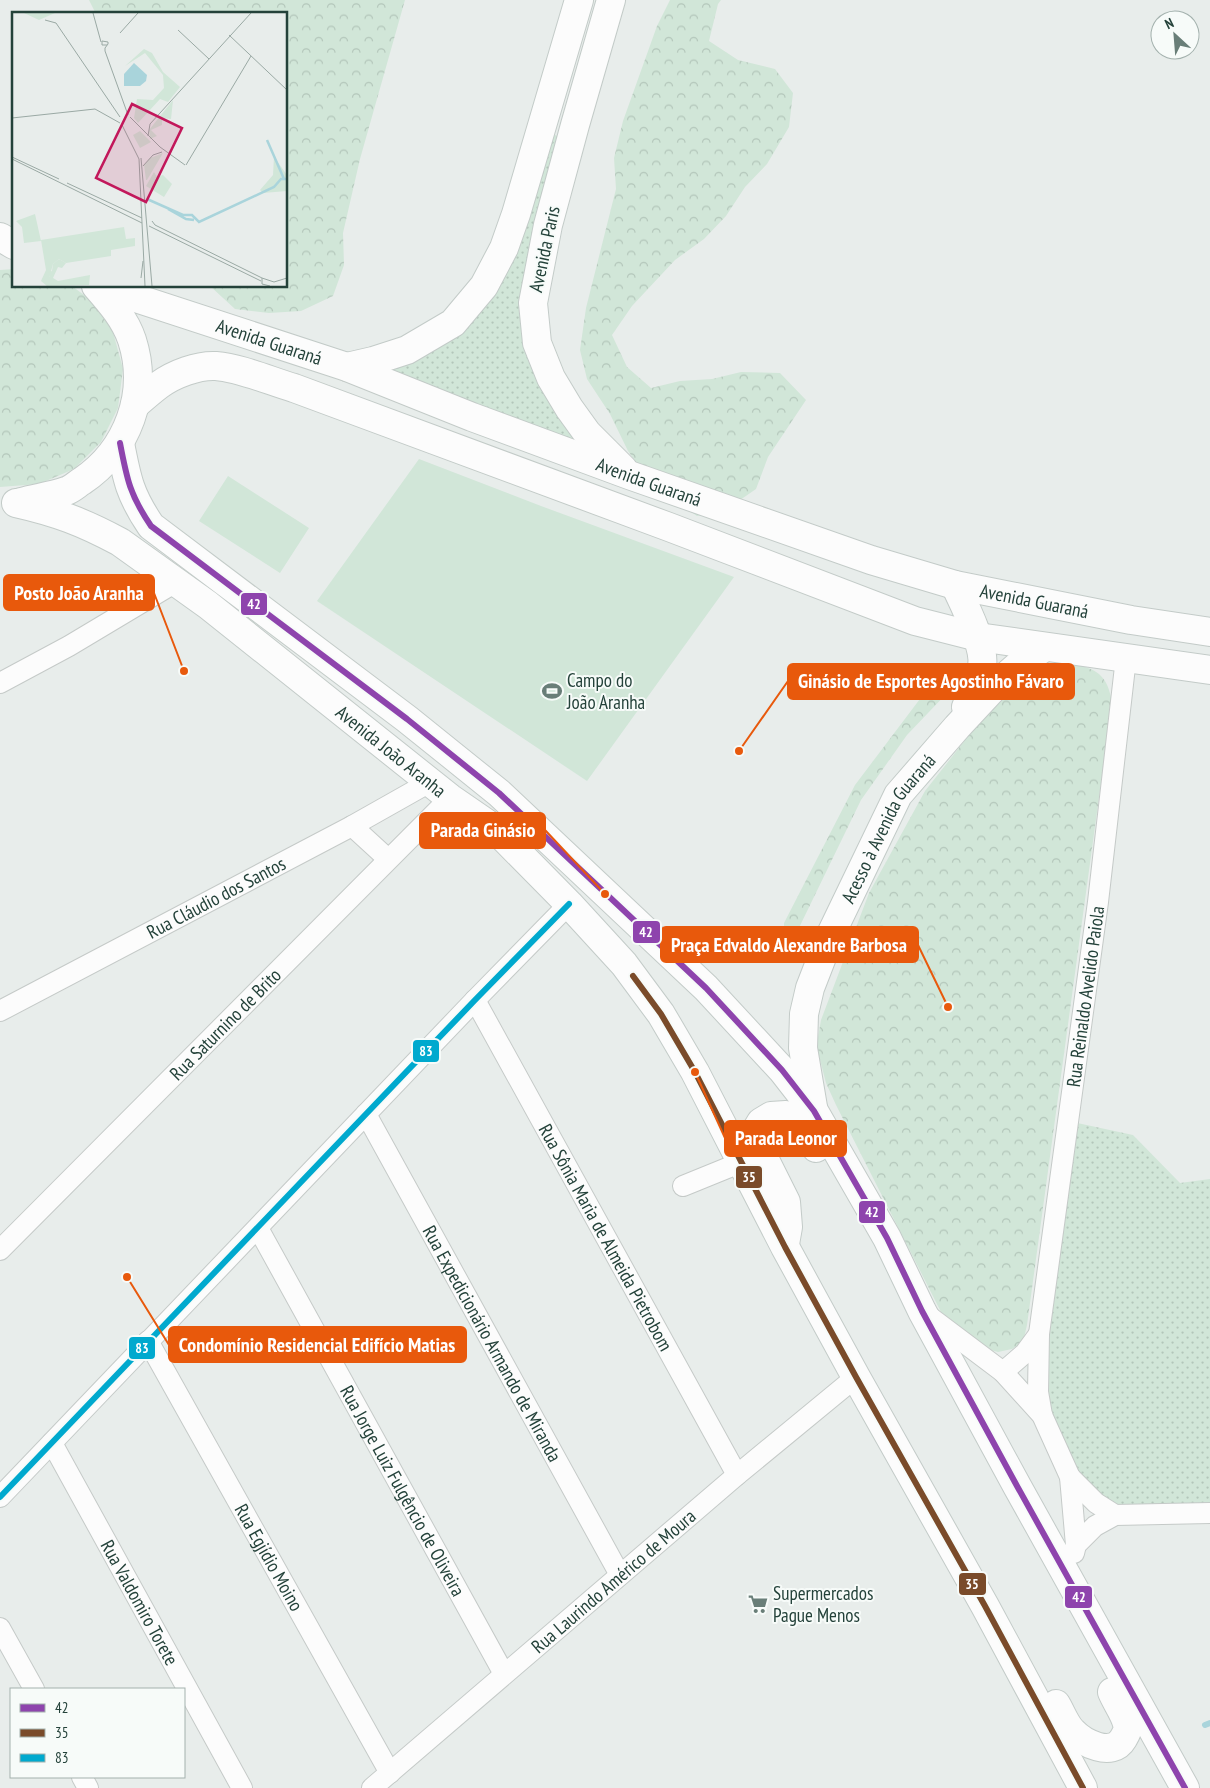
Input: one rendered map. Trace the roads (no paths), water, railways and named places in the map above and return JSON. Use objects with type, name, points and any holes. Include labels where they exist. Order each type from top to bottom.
[{"type":"main road","name":"Avenida Paris","points":[[347,367],[374,361],[407,350],[453,323],[484,286],[504,248],[516,214],[579,0]]},
{"type":"main road","name":"Avenida Paris","points":[[611,0],[548,225],[533,303],[538,343],[551,378],[587,433],[629,475]]},
{"type":"main road","points":[[0,237],[12,244]]},
{"type":"main road","points":[[8,502],[67,491],[97,471],[120,443],[136,405],[138,372],[132,339],[116,310],[99,288]]},
{"type":"main road","name":"Avenida Guaraná","points":[[103,288],[347,367],[472,417],[629,475],[871,560],[955,585],[1131,620],[1210,632]]},
{"type":"main road","name":"Avenida Guaraná","points":[[136,405],[160,384],[179,374],[199,368],[216,366],[238,371],[294,388],[669,527],[893,614],[978,637],[1210,670]]},
{"type":"main road","name":"Avenida João Aranha","points":[[120,443],[130,488],[151,526],[407,719],[511,803],[733,1016],[782,1070],[814,1111],[887,1238],[922,1311],[1185,1788]]},
{"type":"main road","name":"Avenida João Aranha","points":[[8,502],[72,518],[120,542],[176,582],[440,790],[495,829],[569,904],[624,964],[662,1014],[695,1072],[784,1246],[985,1606],[1083,1788]]},
{"type":"main road","points":[[955,585],[978,637],[983,665],[978,683],[957,727]]},
{"type":"main road","name":"Acesso à Avenida Guaraná","points":[[814,1111],[803,1048],[804,1014],[810,988],[832,934],[898,795],[998,683],[1022,662],[1046,647]]},
{"type":"main road","points":[[784,1246],[788,1227],[786,1202],[759,1148],[755,1132],[761,1122],[771,1116],[786,1115],[802,1124],[862,1226],[871,1234],[887,1238]]},
{"type":"main road","points":[[985,1606],[1010,1621],[1072,1731],[1088,1743],[1100,1748],[1113,1747],[1122,1742],[1127,1732],[1128,1724],[1105,1678],[1098,1659],[1098,1633]]},
{"type":"street","points":[[0,683],[69,646],[176,582]]},
{"type":"street","name":"Rua Reinaldo Avelido Paiola","points":[[1042,1415],[1038,1392],[1039,1334],[1098,902],[1126,658]]},
{"type":"street","name":"Rua Cláudio dos Santos","points":[[0,1011],[352,826],[440,790]]},
{"type":"street","name":"Rua Saturnino de Brito","points":[[0,1250],[388,859],[440,790]]},
{"type":"street","points":[[352,826],[388,859]]},
{"type":"street","points":[[0,1497],[569,904]]},
{"type":"street","name":"Rua Sônia Maria de Almeida Pietrobom","points":[[475,1000],[737,1475]]},
{"type":"street","name":"Rua Expedicionário Armando de Miranda","points":[[366,1114],[620,1575]]},
{"type":"street","points":[[684,1186],[742,1162]]},
{"type":"street","name":"Rua Jorge Luiz Fulgêncio de Oliveira","points":[[258,1228],[504,1674]]},
{"type":"street","points":[[922,1311],[1003,1372],[1042,1415],[1070,1477],[1076,1545],[1068,1576]]},
{"type":"street","name":"Rua Reinaldo Avelido Paiola","points":[[1003,1372],[1025,1353],[1039,1334]]},
{"type":"street","name":"Rua Egjídio Moino","points":[[148,1341],[390,1773]]},
{"type":"street","name":"Rua Laurindo Américo de Moura","points":[[372,1788],[737,1475],[856,1377]]},
{"type":"street","name":"Rua Valdomiro Torete","points":[[52,1443],[242,1788]]},
{"type":"street","points":[[1070,1477],[1096,1503],[1115,1515]]},
{"type":"street","points":[[1076,1545],[1095,1526],[1115,1515],[1210,1513]]},
{"type":"street","points":[[0,1628],[33,1688]]},
{"type":"waterway","points":[[1205,1725],[1210,1723]]},
{"type":"place","name":"Posto João Aranha","points":[[184,671]]},
{"type":"place","name":"Campo do João Aranha","points":[[552,691]]},
{"type":"place","name":"Ginásio de Esportes Agostinho Fávaro","points":[[739,751]]},
{"type":"place","name":"Parada Ginásio","points":[[605,894]]},
{"type":"place","name":"Praça Edvaldo Alexandre Barbosa","points":[[948,1007]]},
{"type":"place","name":"Parada Leonor","points":[[695,1072]]},
{"type":"place","name":"Condomínio Residencial Edifício Matias","points":[[127,1277]]},
{"type":"place","name":"Supermercados Pague Menos","points":[[758,1604]]}]
